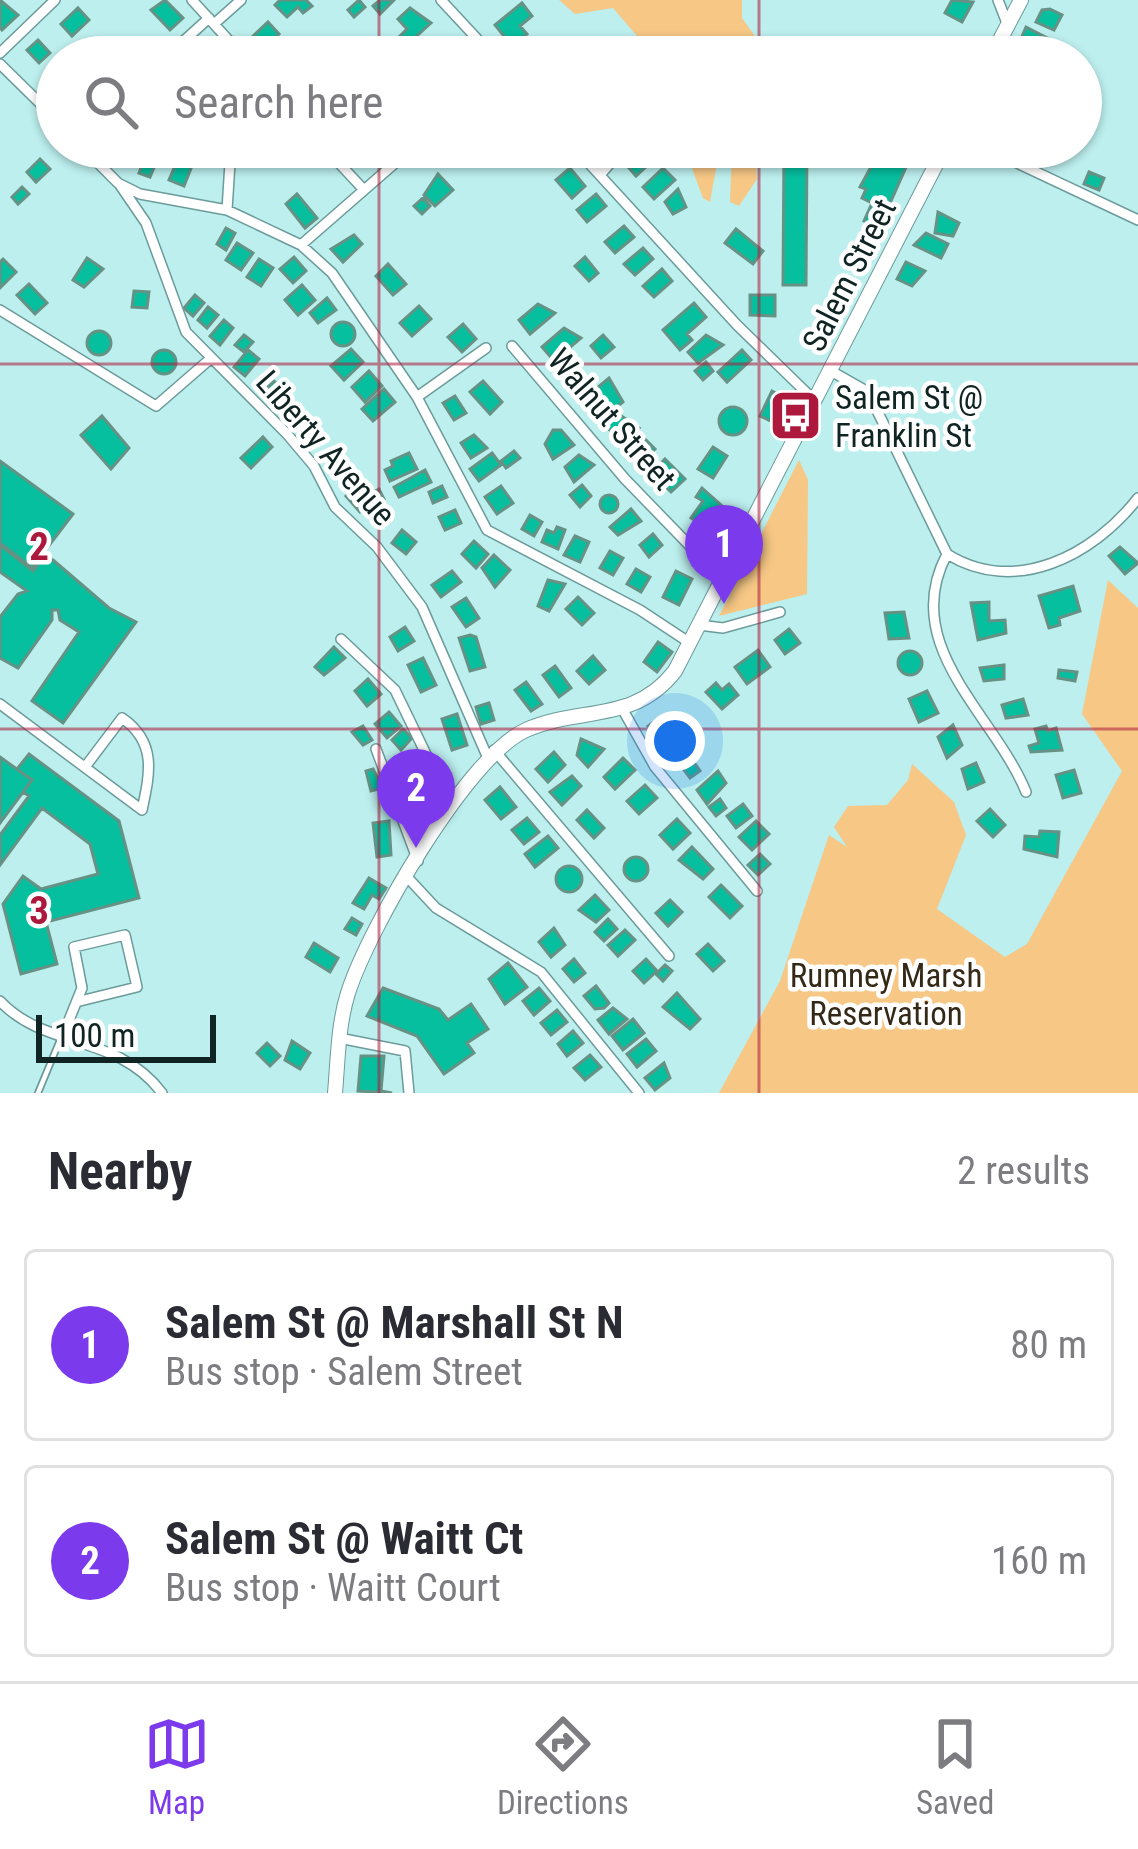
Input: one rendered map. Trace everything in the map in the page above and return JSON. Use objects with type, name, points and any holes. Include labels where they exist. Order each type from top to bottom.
[{"type":"main road","points":[[1002,36],[1021,0]]},
{"type":"main road","name":"Salem Street","points":[[334,1093],[339,1038],[361,961],[454,797],[490,753],[531,728],[623,710],[658,690],[690,644],[934,168]]},
{"type":"street","points":[[0,53],[55,0]]},
{"type":"street","points":[[192,0],[225,36]]},
{"type":"street","points":[[192,36],[241,0]]},
{"type":"street","points":[[441,0],[474,36]]},
{"type":"street","points":[[998,0],[1008,25]]},
{"type":"street","points":[[0,64],[36,99]]},
{"type":"street","points":[[103,168],[118,183],[151,198],[227,210],[301,245],[332,273],[417,397],[487,530],[640,610],[690,644]]},
{"type":"street","points":[[227,210],[230,168]]},
{"type":"street","points":[[344,168],[364,190]]},
{"type":"street","points":[[301,245],[389,168]]},
{"type":"street","points":[[594,168],[737,325],[815,401]]},
{"type":"street","points":[[600,175],[606,168]]},
{"type":"street","points":[[1028,168],[1138,220]]},
{"type":"street","name":"Liberty Avenue","points":[[118,183],[146,224],[186,332],[287,434],[314,466],[335,507],[377,547],[422,607],[490,753],[669,956]]},
{"type":"street","points":[[0,310],[156,406],[209,360]]},
{"type":"street","name":"Walnut Street","points":[[512,346],[625,478],[722,579]]},
{"type":"street","points":[[417,397],[486,348]]},
{"type":"street","points":[[831,371],[871,396],[947,554],[932,600],[944,654],[958,688],[1026,792]]},
{"type":"street","points":[[947,554],[1006,575],[1056,564],[1120,521],[1138,498]]},
{"type":"street","points":[[699,625],[720,628],[780,612]]},
{"type":"street","points":[[341,639],[395,690],[438,779],[454,797]]},
{"type":"street","points":[[0,704],[142,810],[150,758],[136,728],[122,718],[85,767]]},
{"type":"street","points":[[623,710],[655,767],[757,891]]},
{"type":"street","points":[[376,748],[409,848],[418,861]]},
{"type":"street","points":[[408,878],[436,908],[541,972],[639,1093]]},
{"type":"street","points":[[63,1035],[80,1001],[74,946],[125,935],[137,987],[80,1001]]},
{"type":"street","points":[[0,1001],[24,1020],[119,1054],[162,1093]]},
{"type":"street","points":[[339,1038],[405,1051],[410,1093]]},
{"type":"lane","points":[[38,1093],[63,1035]]},
{"type":"green space","points":[[559,0],[742,0],[742,18],[755,36],[637,36],[613,8],[575,14]]},
{"type":"green space","points":[[692,168],[716,168],[710,202],[703,198]]},
{"type":"green space","points":[[731,168],[756,168],[757,179],[739,206],[730,202]]},
{"type":"green space","points":[[799,460],[808,480],[807,594],[719,616]]},
{"type":"green space","name":"Rumney Marsh Reservation","points":[[1108,580],[1138,608],[1138,1093],[719,1093],[780,981],[829,835],[847,847],[834,827],[848,806],[887,805],[908,780],[912,764],[954,802],[966,835],[937,909],[1005,957],[1027,944],[1122,771],[1082,714]]},
{"type":"building","points":[[0,0],[18,15],[2,30],[0,27]]},
{"type":"building","points":[[165,0],[183,18],[170,30],[151,10]]},
{"type":"building","points":[[280,0],[306,0],[312,6],[303,13],[298,7],[287,17],[275,5]]},
{"type":"building","points":[[359,0],[365,7],[354,17],[348,10]]},
{"type":"building","points":[[380,0],[394,0],[380,14],[373,6]]},
{"type":"building","points":[[952,0],[973,2],[962,22],[945,13]]},
{"type":"building","points":[[522,3],[532,16],[520,26],[524,36],[504,36],[495,25]]},
{"type":"building","points":[[78,8],[89,20],[72,36],[61,24]]},
{"type":"building","points":[[410,8],[431,23],[417,36],[400,36],[407,29],[398,19]]},
{"type":"building","points":[[1042,10],[1062,15],[1054,30],[1036,22]]},
{"type":"building","points":[[268,22],[279,34],[277,36],[253,36]]},
{"type":"building","points":[[1026,27],[1043,36],[1022,36]]},
{"type":"building","points":[[36,163],[36,168],[50,169],[36,182],[27,172]]},
{"type":"building","points":[[174,168],[191,168],[184,186],[169,180]]},
{"type":"building","points":[[570,168],[585,186],[572,198],[556,180]]},
{"type":"building","points":[[663,168],[675,180],[654,199],[643,187]]},
{"type":"building","points":[[784,168],[807,168],[806,285],[783,285]]},
{"type":"building","points":[[870,168],[906,168],[879,228],[864,221],[872,203],[862,198],[866,189],[860,187]]},
{"type":"building","points":[[1089,172],[1104,178],[1099,190],[1084,184]]},
{"type":"building","points":[[438,174],[453,190],[435,206],[424,195]]},
{"type":"building","points":[[22,187],[29,194],[18,204],[12,197]]},
{"type":"building","points":[[678,189],[686,207],[673,214],[665,202]]},
{"type":"building","points":[[297,194],[317,218],[305,228],[286,204]]},
{"type":"building","points":[[596,194],[606,206],[587,222],[577,210]]},
{"type":"building","points":[[423,198],[430,206],[422,214],[414,206]]},
{"type":"building","points":[[938,212],[959,223],[953,236],[935,233]]},
{"type":"building","points":[[624,226],[634,237],[615,253],[605,242]]},
{"type":"building","points":[[226,228],[235,233],[226,250],[217,244]]},
{"type":"building","points":[[736,229],[763,251],[753,264],[725,243]]},
{"type":"building","points":[[926,233],[948,244],[941,258],[914,245]]},
{"type":"building","points":[[354,235],[362,244],[343,262],[331,249]]},
{"type":"building","points":[[237,243],[253,253],[241,270],[226,260]]},
{"type":"building","points":[[643,248],[653,259],[635,275],[624,264]]},
{"type":"building","points":[[294,257],[306,271],[293,283],[280,269]]},
{"type":"building","points":[[585,257],[598,273],[589,281],[575,266]]},
{"type":"building","points":[[87,258],[103,269],[84,287],[73,280]]},
{"type":"building","points":[[3,259],[16,272],[0,288],[0,262]]},
{"type":"building","points":[[259,259],[273,268],[261,286],[247,277]]},
{"type":"building","points":[[906,262],[925,271],[912,286],[897,279]]},
{"type":"building","points":[[388,264],[406,284],[393,295],[376,276]]},
{"type":"building","points":[[662,269],[672,281],[654,297],[643,286]]},
{"type":"building","points":[[29,284],[47,303],[35,314],[17,295]]},
{"type":"building","points":[[302,285],[315,300],[298,315],[285,300]]},
{"type":"building","points":[[134,291],[149,292],[147,308],[132,307]]},
{"type":"building","points":[[195,295],[204,303],[193,316],[184,308]]},
{"type":"building","points":[[750,295],[775,295],[775,316],[750,315]]},
{"type":"building","points":[[327,298],[336,310],[318,323],[310,313]]},
{"type":"building","points":[[694,303],[706,317],[687,334],[692,340],[680,350],[663,330]]},
{"type":"building","points":[[538,304],[555,313],[530,334],[519,320]]},
{"type":"building","points":[[419,306],[431,319],[412,336],[400,323]]},
{"type":"building","points":[[208,307],[218,315],[207,328],[198,320]]},
{"type":"building","points":[[224,320],[233,328],[220,345],[210,336]]},
{"type":"building","points":[[343,322],[352,325],[352,343],[343,346],[334,343],[331,334],[334,325]]},
{"type":"building","points":[[463,324],[476,339],[462,352],[448,337]]},
{"type":"building","points":[[564,328],[581,338],[554,361],[542,347]]},
{"type":"building","points":[[99,331],[111,343],[99,355],[87,343]]},
{"type":"building","points":[[244,335],[253,342],[244,352],[235,345]]},
{"type":"building","points":[[603,335],[614,347],[601,358],[591,346]]},
{"type":"building","points":[[706,335],[723,345],[698,363],[688,352]]},
{"type":"building","points":[[351,349],[363,362],[344,380],[331,366]]},
{"type":"building","points":[[164,350],[176,362],[164,374],[152,362]]},
{"type":"building","points":[[248,350],[259,359],[245,376],[234,367]]},
{"type":"building","points":[[742,350],[751,360],[727,382],[718,372]]},
{"type":"building","points":[[706,362],[713,371],[703,380],[695,371]]},
{"type":"building","points":[[369,371],[382,386],[365,402],[352,387]]},
{"type":"building","points":[[609,378],[623,402],[608,414],[591,393]]},
{"type":"building","points":[[274,381],[284,390],[271,404],[261,394]]},
{"type":"building","points":[[483,381],[502,402],[490,414],[470,392]]},
{"type":"building","points":[[384,389],[395,402],[373,421],[362,409]]},
{"type":"building","points":[[772,391],[789,400],[777,424],[760,416]]},
{"type":"building","points":[[455,396],[466,413],[454,420],[443,403]]},
{"type":"building","points":[[733,407],[743,411],[747,421],[743,431],[733,435],[723,431],[719,421],[723,411]]},
{"type":"building","points":[[617,413],[639,428],[623,444],[605,425]]},
{"type":"building","points":[[102,416],[129,448],[111,469],[81,435]]},
{"type":"building","points":[[553,430],[561,430],[574,445],[553,459],[545,444]]},
{"type":"building","points":[[474,435],[487,448],[471,458],[461,443]]},
{"type":"building","points":[[263,437],[272,447],[251,468],[241,458]]},
{"type":"building","points":[[643,437],[655,449],[640,464],[628,452]]},
{"type":"building","points":[[713,447],[727,456],[713,478],[698,469]]},
{"type":"building","points":[[514,451],[520,458],[506,468],[501,461]]},
{"type":"building","points":[[409,453],[417,469],[390,481],[385,470],[393,466],[391,461]]},
{"type":"building","points":[[492,453],[501,465],[479,481],[470,469]]},
{"type":"building","points":[[579,455],[594,465],[574,482],[565,467]]},
{"type":"building","points":[[665,459],[685,479],[671,492],[652,473]]},
{"type":"building","points":[[0,461],[73,514],[32,568],[0,543]]},
{"type":"building","points":[[425,470],[431,482],[399,497],[394,487]]},
{"type":"building","points":[[582,485],[591,496],[580,507],[570,495]]},
{"type":"building","points":[[357,486],[366,496],[379,489],[384,499],[360,512],[346,496]]},
{"type":"building","points":[[442,486],[447,497],[433,503],[429,492]]},
{"type":"building","points":[[501,486],[513,503],[497,514],[485,497]]},
{"type":"building","points":[[702,488],[721,505],[704,527],[691,518],[703,501],[696,497]]},
{"type":"building","points":[[609,495],[618,504],[609,513],[600,504]]},
{"type":"building","points":[[631,509],[641,521],[618,535],[610,527]]},
{"type":"building","points":[[455,510],[461,523],[445,530],[439,517]]},
{"type":"building","points":[[530,515],[542,522],[534,536],[522,529]]},
{"type":"building","points":[[557,527],[565,530],[558,549],[542,542],[547,530],[554,533]]},
{"type":"building","points":[[402,530],[416,542],[406,554],[392,543]]},
{"type":"building","points":[[653,534],[662,545],[649,557],[640,545]]},
{"type":"building","points":[[575,536],[589,542],[580,562],[564,555]]},
{"type":"building","points":[[474,541],[488,554],[476,568],[462,554]]},
{"type":"building","points":[[0,545],[33,571],[43,558],[53,560],[109,608],[136,622],[63,723],[32,701],[79,632],[60,620],[58,610],[52,610],[52,620],[18,668],[0,658],[0,617],[18,594],[27,591],[0,572]]},
{"type":"building","points":[[1120,547],[1138,563],[1125,574],[1109,556]]},
{"type":"building","points":[[610,551],[623,558],[613,575],[600,568]]},
{"type":"building","points":[[494,555],[510,570],[495,587],[482,568]]},
{"type":"building","points":[[636,569],[650,577],[641,592],[627,584]]},
{"type":"building","points":[[452,571],[461,582],[441,597],[432,585]]},
{"type":"building","points":[[676,571],[692,579],[679,605],[663,597]]},
{"type":"building","points":[[548,580],[565,584],[549,611],[538,606]]},
{"type":"building","points":[[1073,586],[1080,611],[1059,618],[1060,625],[1049,628],[1039,596]]},
{"type":"building","points":[[578,597],[594,613],[582,625],[566,609]]},
{"type":"building","points":[[466,598],[479,618],[466,627],[452,607]]},
{"type":"building","points":[[989,602],[989,621],[1005,620],[1006,633],[978,640],[971,603]]},
{"type":"building","points":[[904,612],[909,638],[889,639],[885,613]]},
{"type":"building","points":[[405,627],[414,641],[398,651],[390,637]]},
{"type":"building","points":[[789,629],[800,643],[785,654],[775,640]]},
{"type":"building","points":[[476,637],[485,667],[470,671],[459,638]]},
{"type":"building","points":[[658,642],[672,652],[657,672],[644,662]]},
{"type":"building","points":[[334,647],[345,658],[324,675],[315,667]]},
{"type":"building","points":[[758,650],[770,667],[747,684],[735,667]]},
{"type":"building","points":[[910,651],[919,654],[919,672],[910,675],[901,672],[898,663],[901,654]]},
{"type":"building","points":[[593,656],[605,670],[589,684],[577,671]]},
{"type":"building","points":[[423,658],[436,685],[421,692],[408,665]]},
{"type":"building","points":[[1004,665],[1004,679],[984,681],[980,668]]},
{"type":"building","points":[[555,666],[571,688],[559,697],[543,675]]},
{"type":"building","points":[[1059,670],[1077,672],[1075,681],[1058,678]]},
{"type":"building","points":[[368,679],[381,694],[367,706],[355,691]]},
{"type":"building","points":[[526,682],[542,704],[531,711],[515,690]]},
{"type":"building","points":[[716,683],[722,690],[729,684],[738,695],[722,709],[706,692]]},
{"type":"building","points":[[927,691],[938,713],[919,722],[909,699]]},
{"type":"building","points":[[1023,699],[1028,715],[1006,718],[1002,705]]},
{"type":"building","points":[[489,703],[494,720],[481,724],[476,707]]},
{"type":"building","points":[[389,712],[401,726],[387,738],[375,724]]},
{"type":"building","points":[[457,714],[467,745],[452,750],[442,719]]},
{"type":"building","points":[[659,718],[675,744],[665,752],[648,726]]},
{"type":"building","points":[[953,725],[962,745],[947,758],[938,737]]},
{"type":"building","points":[[363,726],[372,740],[363,745],[352,732]]},
{"type":"building","points":[[1046,726],[1048,731],[1056,728],[1062,750],[1031,752],[1029,746],[1039,743],[1035,729]]},
{"type":"building","points":[[403,729],[412,738],[401,750],[392,740]]},
{"type":"building","points":[[581,739],[604,749],[588,767],[577,755]]},
{"type":"building","points":[[554,752],[565,765],[548,782],[536,769]]},
{"type":"building","points":[[29,754],[119,821],[139,898],[46,922],[57,964],[21,974],[3,904],[23,876],[41,889],[98,874],[90,844],[42,808],[0,865],[0,835],[29,796],[23,792],[32,780],[17,769]]},
{"type":"building","points":[[0,757],[32,780],[0,823]]},
{"type":"building","points":[[623,758],[635,770],[615,789],[604,777]]},
{"type":"building","points":[[691,758],[700,771],[690,778],[681,766]]},
{"type":"building","points":[[403,759],[425,779],[412,792],[391,769]]},
{"type":"building","points":[[976,763],[984,782],[968,789],[962,769]]},
{"type":"building","points":[[373,769],[383,788],[371,791],[366,771]]},
{"type":"building","points":[[1074,770],[1081,793],[1063,798],[1056,775]]},
{"type":"building","points":[[718,771],[726,783],[707,804],[697,790]]},
{"type":"building","points":[[572,776],[581,786],[562,805],[550,792]]},
{"type":"building","points":[[645,785],[657,798],[639,814],[627,801]]},
{"type":"building","points":[[500,787],[516,807],[501,819],[485,800]]},
{"type":"building","points":[[720,799],[726,808],[716,816],[709,807]]},
{"type":"building","points":[[412,803],[421,820],[419,834],[409,837],[401,807]]},
{"type":"building","points":[[743,804],[752,816],[736,828],[727,816]]},
{"type":"building","points":[[990,809],[1005,825],[993,837],[977,821]]},
{"type":"building","points":[[587,810],[604,828],[594,838],[577,820]]},
{"type":"building","points":[[527,818],[539,832],[524,844],[512,830]]},
{"type":"building","points":[[677,819],[690,833],[673,849],[660,835]]},
{"type":"building","points":[[389,821],[391,855],[377,857],[373,823]]},
{"type":"building","points":[[756,821],[769,834],[752,850],[739,837]]},
{"type":"building","points":[[1040,831],[1059,832],[1057,857],[1024,849],[1025,836],[1039,837]]},
{"type":"building","points":[[548,836],[558,848],[535,867],[525,854]]},
{"type":"building","points":[[692,847],[713,869],[703,879],[679,860]]},
{"type":"building","points":[[760,854],[770,864],[758,875],[748,865]]},
{"type":"building","points":[[636,857],[645,860],[645,878],[636,881],[627,878],[624,869],[627,860]]},
{"type":"building","points":[[569,866],[582,879],[569,892],[556,879]]},
{"type":"building","points":[[369,878],[386,888],[379,899],[372,895],[364,909],[353,903]]},
{"type":"building","points":[[721,885],[742,906],[730,918],[709,897]]},
{"type":"building","points":[[595,895],[609,910],[596,922],[579,910]]},
{"type":"building","points":[[670,900],[682,912],[668,926],[656,913]]},
{"type":"building","points":[[352,918],[362,924],[356,935],[345,929]]},
{"type":"building","points":[[608,919],[617,929],[604,941],[595,932]]},
{"type":"building","points":[[554,928],[565,945],[551,957],[539,942]]},
{"type":"building","points":[[625,930],[635,940],[618,956],[608,945]]},
{"type":"building","points":[[314,943],[338,958],[330,972],[306,957]]},
{"type":"building","points":[[708,944],[724,961],[713,971],[697,954]]},
{"type":"building","points":[[574,959],[585,973],[574,982],[563,969]]},
{"type":"building","points":[[646,959],[657,971],[644,983],[633,971]]},
{"type":"building","points":[[508,963],[527,987],[505,1004],[489,979]]},
{"type":"building","points":[[665,965],[672,971],[663,981],[656,974]]},
{"type":"building","points":[[596,986],[609,1003],[604,1008],[595,1009],[584,996]]},
{"type":"building","points":[[383,988],[439,1009],[448,1020],[471,1004],[488,1029],[467,1043],[474,1053],[444,1074],[417,1036],[367,1016]]},
{"type":"building","points":[[539,988],[550,1001],[534,1015],[523,1001]]},
{"type":"building","points":[[677,993],[700,1019],[690,1029],[663,1007]]},
{"type":"building","points":[[613,1008],[627,1019],[609,1034],[598,1020]]},
{"type":"building","points":[[557,1010],[567,1022],[551,1035],[541,1023]]},
{"type":"building","points":[[633,1019],[644,1033],[623,1050],[612,1036]]},
{"type":"building","points":[[573,1031],[583,1043],[567,1056],[558,1044]]},
{"type":"building","points":[[646,1039],[656,1051],[637,1067],[627,1054]]},
{"type":"building","points":[[292,1041],[310,1053],[300,1069],[285,1060]]},
{"type":"building","points":[[267,1043],[280,1056],[270,1066],[257,1053]]},
{"type":"building","points":[[590,1055],[601,1067],[585,1080],[574,1068]]},
{"type":"building","points":[[361,1056],[384,1056],[381,1091],[392,1093],[358,1091]]},
{"type":"building","points":[[664,1063],[670,1078],[655,1090],[645,1078]]},
{"type":"place","name":"Salem St @ Franklin St","points":[[796,416]]},
{"type":"place","name":"Salem St @ Marshall St N","points":[[724,604]]},
{"type":"place","name":"Salem St @ Waitt Ct","points":[[416,848]]}]
